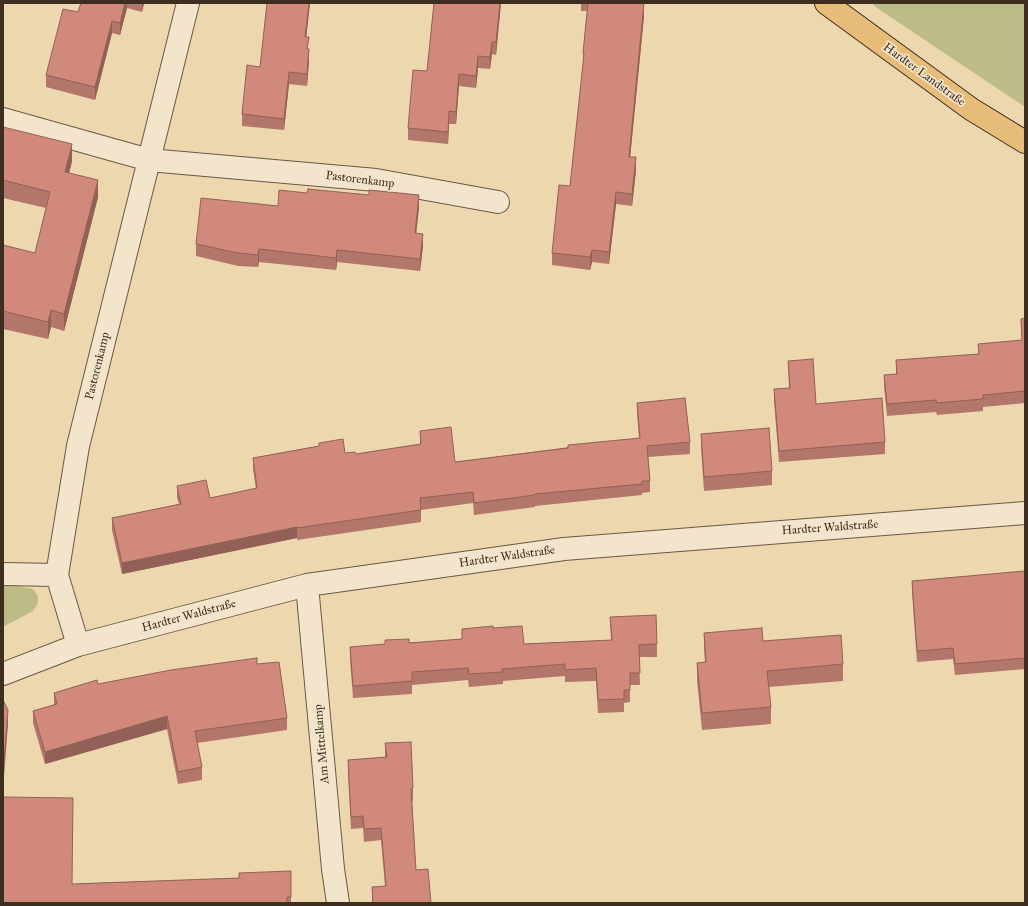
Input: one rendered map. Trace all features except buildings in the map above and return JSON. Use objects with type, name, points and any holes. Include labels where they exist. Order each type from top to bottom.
[{"type":"main road","name":"Hardter Landstraße","points":[[826,3],[971,109],[1025,142]]},
{"type":"street","name":"Pastorenkamp","points":[[78,645],[57,575],[78,446],[188,3]]},
{"type":"street","name":"Pastorenkamp","points":[[3,119],[149,160],[376,180],[498,202]]},
{"type":"street","name":"Hardter Waldstraße","points":[[3,674],[78,645],[307,585],[564,549],[1025,513]]},
{"type":"street","points":[[3,574],[57,575]]},
{"type":"street","name":"Am Mittelkamp","points":[[307,585],[333,869],[338,903]]},
{"type":"shaded area","points":[[871,3],[1025,3],[1025,107],[877,8]]},
{"type":"shaded area","points":[[3,584],[33,589],[38,596],[38,601],[33,611],[3,627]]}]
